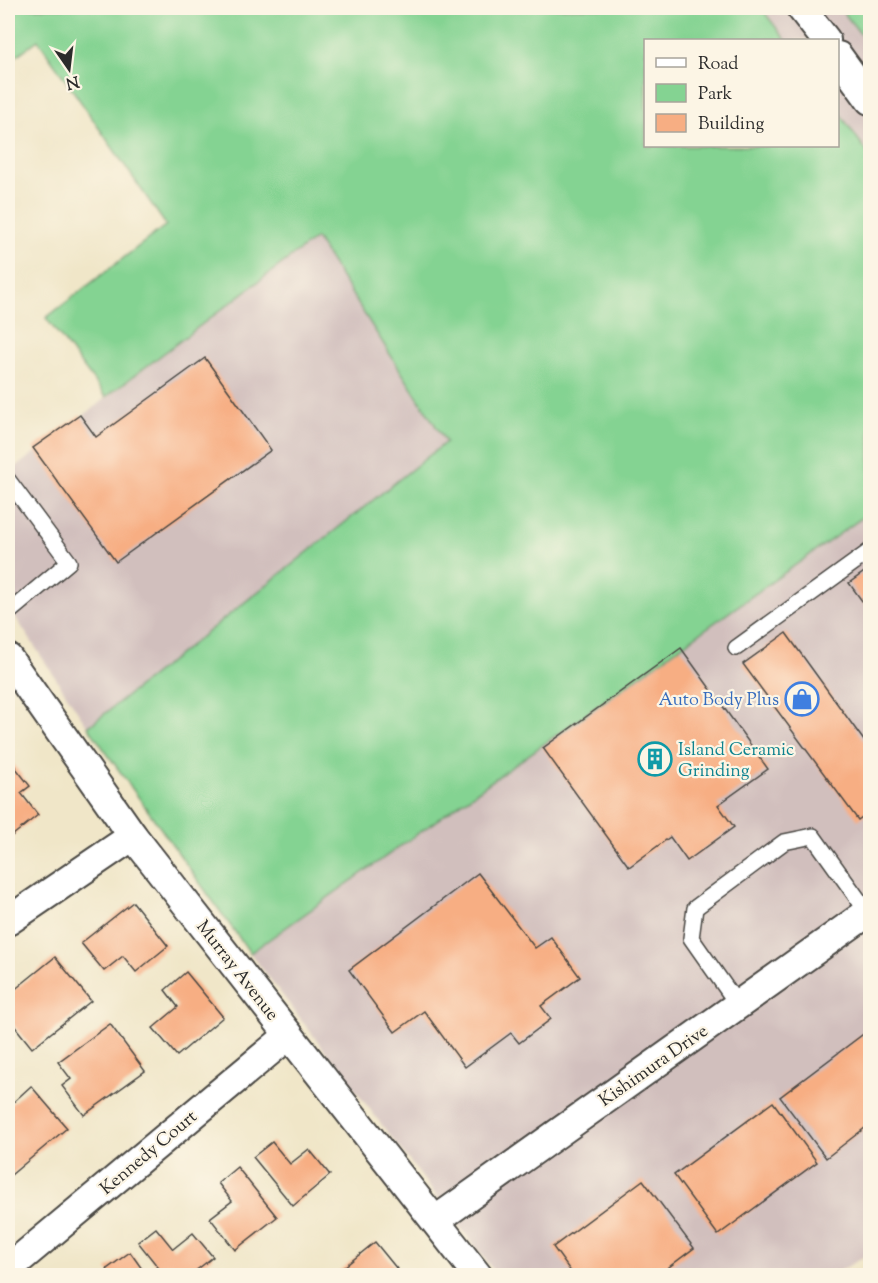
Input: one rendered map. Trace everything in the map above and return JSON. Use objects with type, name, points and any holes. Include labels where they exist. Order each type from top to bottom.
[{"type":"street","points":[[801,8],[825,39]]},
{"type":"street","points":[[839,59],[870,100]]},
{"type":"street","name":"Murray Avenue","points":[[8,657],[133,836],[478,1275]]},
{"type":"street","points":[[8,921],[133,836]]},
{"type":"street","name":"Kishimura Drive","points":[[436,1220],[869,912]]},
{"type":"street","name":"Kennedy Court","points":[[8,1269],[289,1035]]},
{"type":"lane","points":[[8,480],[69,562],[8,613]]},
{"type":"lane","points":[[736,648],[870,551]]},
{"type":"lane","points":[[738,1005],[691,938],[695,908],[784,842],[813,836],[869,912]]},
{"type":"shaded area","points":[[761,8],[870,8],[870,156],[839,112],[839,39],[785,39]]},
{"type":"shaded area","points":[[316,238],[446,442],[88,727],[8,606],[8,473]]},
{"type":"shaded area","points":[[870,512],[870,1253],[833,1275],[497,1275],[250,953]]},
{"type":"green space","points":[[8,8],[761,8],[785,39],[644,39],[644,147],[839,147],[839,112],[870,156],[870,512],[250,953],[88,727],[446,442],[316,238],[106,397],[46,318],[166,225],[38,40],[8,62]]},
{"type":"green space","points":[[840,8],[870,8],[870,46]]},
{"type":"building","points":[[205,358],[271,450],[116,562],[33,448],[80,415],[96,437]]},
{"type":"building","points":[[870,568],[870,612],[849,583]]},
{"type":"building","points":[[786,633],[870,749],[870,811],[858,820],[743,664]]},
{"type":"building","name":"Island Ceramic Grinding","points":[[681,648],[768,769],[718,805],[734,827],[687,861],[670,837],[629,867],[543,748]]},
{"type":"building","points":[[8,758],[30,786],[21,793],[38,815],[8,839]]},
{"type":"building","points":[[478,873],[535,948],[551,937],[580,977],[541,1006],[551,1019],[519,1043],[511,1033],[465,1067],[424,1011],[395,1032],[349,970]]},
{"type":"building","points":[[133,902],[168,946],[136,972],[123,956],[104,971],[81,943]]},
{"type":"building","points":[[55,957],[91,1001],[32,1048],[8,1018],[8,995]]},
{"type":"building","points":[[186,972],[223,1017],[177,1056],[153,1028],[178,1007],[165,990]]},
{"type":"building","points":[[110,1024],[145,1071],[84,1115],[62,1086],[71,1079],[58,1062]]},
{"type":"building","points":[[870,1029],[870,1124],[826,1158],[780,1097]]},
{"type":"building","points":[[31,1086],[67,1128],[11,1175],[8,1171],[8,1107]]},
{"type":"building","points":[[773,1102],[817,1162],[718,1235],[674,1175]]},
{"type":"building","points":[[272,1142],[290,1164],[309,1149],[330,1175],[293,1206],[253,1157]]},
{"type":"building","points":[[237,1167],[277,1217],[235,1250],[210,1218],[232,1201],[218,1183]]},
{"type":"building","points":[[643,1180],[694,1248],[657,1276],[574,1276],[553,1247]]},
{"type":"building","points":[[156,1228],[173,1249],[193,1233],[213,1257],[189,1276],[165,1276],[138,1242]]},
{"type":"building","points":[[375,1242],[397,1269],[389,1276],[340,1276],[338,1272]]},
{"type":"building","points":[[130,1252],[147,1276],[112,1276],[107,1269]]},
{"type":"place","name":"Auto Body Plus","points":[[802,699]]},
{"type":"place","name":"Island Ceramic Grinding","points":[[655,759]]}]
